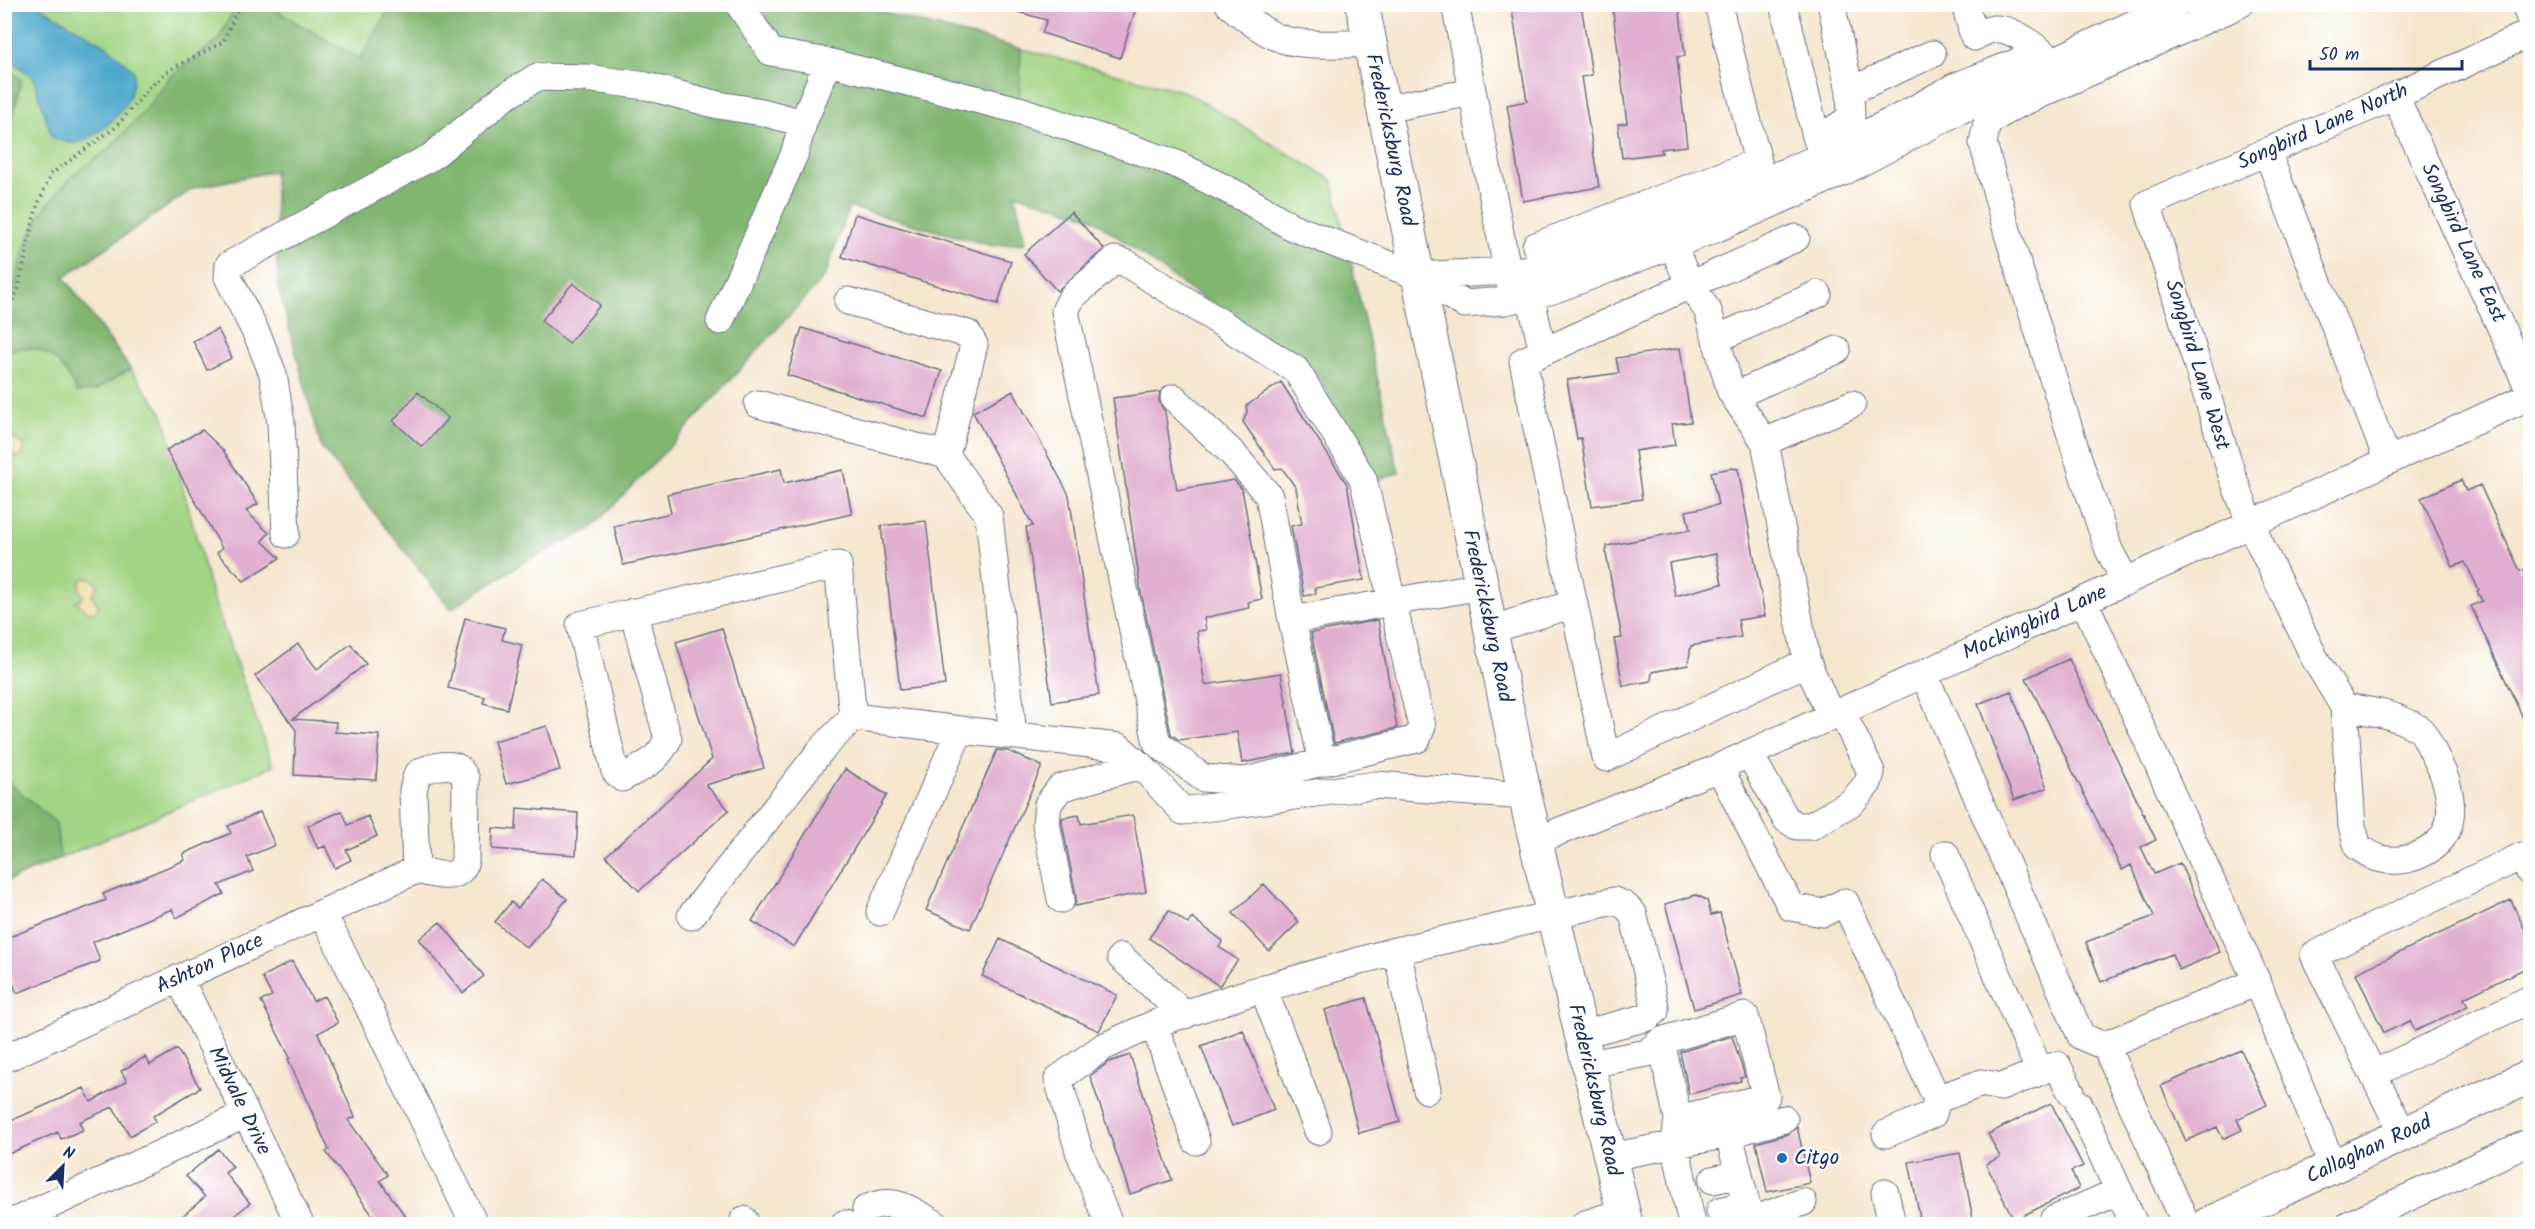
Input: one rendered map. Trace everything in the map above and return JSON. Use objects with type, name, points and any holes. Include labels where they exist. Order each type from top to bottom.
[{"type":"main road","name":"Fredericksburg Road","points":[[1362,4],[1525,796],[1624,1218]]},
{"type":"main road","name":"Callaghan Road","points":[[2218,1222],[2530,1076]]},
{"type":"street","points":[[739,4],[771,52],[828,62],[1019,110],[1174,163],[1244,198],[1292,227],[1418,276],[1464,304],[1522,297],[1590,278],[1758,162],[1824,158]]},
{"type":"street","points":[[1229,4],[1263,29],[1282,39],[1297,42],[1370,44]]},
{"type":"street","points":[[1455,4],[1507,271],[1522,297],[1543,352]]},
{"type":"street","points":[[1718,4],[1758,162]]},
{"type":"street","points":[[1783,4],[1824,158]]},
{"type":"street","points":[[1965,4],[1987,86]]},
{"type":"street","points":[[1418,276],[1507,271],[1557,265],[1595,247],[1670,222],[1824,158],[1954,87],[1987,86],[2028,58],[2054,62],[2176,4]]},
{"type":"street","points":[[2126,582],[2109,550],[2085,480],[2008,234],[1983,143],[1984,133],[1987,123],[2010,108],[2240,4]]},
{"type":"street","points":[[2525,4],[2530,18]]},
{"type":"street","points":[[1824,158],[1851,118],[1850,91],[1832,8]]},
{"type":"street","points":[[1974,37],[1991,29],[2004,30],[2024,39],[2054,62]]},
{"type":"street","name":"Songbird Lane North","points":[[2147,204],[2395,96],[2530,33]]},
{"type":"street","points":[[1850,91],[1932,54]]},
{"type":"street","points":[[720,321],[794,155],[803,123],[828,62]]},
{"type":"street","points":[[286,534],[281,423],[273,374],[259,339],[228,277],[230,265],[431,157],[502,98],[537,77],[586,78],[646,86],[718,105],[762,112],[803,123]]},
{"type":"street","points":[[1383,109],[1472,92]]},
{"type":"street","name":"Songbird Lane East","points":[[2395,96],[2530,391]]},
{"type":"street","points":[[2267,152],[2388,461]]},
{"type":"street","name":"Songbird Lane West","points":[[2147,204],[2232,475],[2250,525],[2315,659],[2344,707]]},
{"type":"street","points":[[1536,246],[1670,222]]},
{"type":"street","points":[[1670,222],[1690,285],[1708,312],[1734,396],[1766,442],[1807,662],[1871,772],[1868,783],[1852,802],[1810,826],[1797,826],[1785,819],[1749,753]]},
{"type":"street","points":[[1796,238],[1522,361],[1606,758],[1807,662]]},
{"type":"street","points":[[1115,260],[1126,263],[1296,369],[1363,479],[1394,601],[1422,726],[1417,740],[1322,761],[1245,781],[1203,778],[1157,743],[1065,311],[1072,297],[1115,260]]},
{"type":"street","points":[[1716,339],[1818,294]]},
{"type":"street","points":[[848,301],[968,334],[974,345],[946,455]]},
{"type":"street","points":[[1734,396],[1837,350]]},
{"type":"street","name":"Mockingbird Lane","points":[[1535,841],[1719,767],[2530,396]]},
{"type":"street","points":[[1174,398],[1233,454],[1269,496],[1322,761]]},
{"type":"street","points":[[1766,442],[1852,404]]},
{"type":"street","points":[[758,405],[946,455],[989,516],[1012,735]]},
{"type":"street","points":[[633,612],[668,739],[652,763],[622,778],[615,771],[580,625],[633,612],[838,565],[853,717],[822,750],[692,916]]},
{"type":"street","points":[[1292,620],[1481,586]]},
{"type":"street","points":[[2084,601],[2257,982],[2333,1167]]},
{"type":"street","points":[[1490,630],[1573,604]]},
{"type":"street","points":[[1924,674],[2081,1036],[2103,1046],[2186,1224]]},
{"type":"street","points":[[2344,707],[2394,716],[2422,730],[2443,770],[2451,803],[2450,821],[2441,842],[2419,855],[2400,860],[2378,858],[2358,847],[2352,826],[2344,707]]},
{"type":"street","points":[[853,717],[1119,747],[1140,765],[1183,811],[1376,785],[1525,796]]},
{"type":"street","points":[[880,912],[960,730]]},
{"type":"street","points":[[1061,899],[1046,824],[1048,804],[1060,788],[1140,765]]},
{"type":"street","points":[[1719,767],[1791,907],[1823,914],[1845,902],[1937,1099],[1933,1114],[1886,1134]]},
{"type":"street","points":[[1945,854],[2040,1072]]},
{"type":"street","points":[[2403,1134],[2314,955],[2522,856],[2530,872]]},
{"type":"street","name":"Ashton Place","points":[[4,1059],[416,870]]},
{"type":"street","points":[[1109,1224],[1079,1151],[1058,1079],[1103,1047],[1154,1024],[1263,988],[1397,951],[1614,901],[1624,905],[1632,913],[1637,925],[1655,1011],[1648,1017],[1585,1049]]},
{"type":"street","points":[[323,913],[474,1224]]},
{"type":"street","points":[[1397,951],[1427,1090]]},
{"type":"street","points":[[1121,957],[1185,1015]]},
{"type":"street","name":"Midvale Drive","points":[[179,978],[300,1224]]},
{"type":"street","points":[[2103,1046],[2257,982]]},
{"type":"street","points":[[1263,988],[1318,1131]]},
{"type":"street","points":[[2373,1074],[2530,999]]},
{"type":"street","points":[[1585,1049],[1647,1053],[1661,1041],[1745,1016],[1766,1097],[1610,1156]]},
{"type":"street","points":[[1154,1024],[1196,1141]]},
{"type":"street","points":[[1661,1041],[1677,1131],[1696,1184],[1700,1218],[1749,1217],[1803,1202]]},
{"type":"street","points":[[1937,1099],[1982,1083],[2001,1087],[2056,1065],[2075,1098],[2134,1224]]},
{"type":"street","points":[[9,1224],[246,1114]]},
{"type":"street","points":[[1677,1131],[1729,1134],[1784,1119]]},
{"type":"street","points":[[1729,1134],[1749,1217]]},
{"type":"street","points":[[2350,1224],[2530,1142]]},
{"type":"street","points":[[1696,1184],[1739,1174]]},
{"type":"street","points":[[2053,1220],[2119,1191]]},
{"type":"street","points":[[1885,1193],[1892,1224]]},
{"type":"street","points":[[851,1219],[878,1202],[907,1207],[943,1221]]},
{"type":"street","points":[[1585,1224],[1624,1218]]},
{"type":"path","points":[[4,316],[18,290],[36,209],[51,174],[116,127],[149,88],[168,70],[223,42],[240,4]]},
{"type":"green space","points":[[5,5],[854,5],[1186,92],[1332,180],[1371,351],[1201,250],[943,172],[274,171],[194,188],[64,277],[163,414],[213,598],[273,766],[5,882]]},
{"type":"green space","points":[[236,5],[271,8],[360,59],[392,5],[854,5],[1021,49],[1019,120],[1172,171],[1349,254],[1399,473],[1377,480],[1314,369],[1197,295],[1089,216],[1015,194],[1026,243],[992,246],[849,207],[825,276],[675,441],[591,529],[524,562],[451,609],[321,447],[278,286],[274,171],[194,188],[64,277],[130,369],[96,390],[77,392],[57,362],[40,350],[18,348],[5,352],[5,307],[14,288],[24,249],[41,213],[73,175],[109,149],[146,109],[170,77],[219,39]]},
{"type":"green space","points":[[5,67],[21,80],[5,156]]},
{"type":"green space","points":[[10,783],[56,823],[60,858],[5,882],[5,788]]},
{"type":"sand","points":[[4,434],[25,445],[22,455],[17,458],[5,445]]},
{"type":"sand","points":[[91,578],[98,585],[92,596],[99,607],[94,612],[86,611],[76,601],[82,599],[83,595],[79,588],[81,579]]},
{"type":"water","points":[[5,4],[37,5],[107,46],[134,71],[131,92],[126,103],[116,116],[94,135],[70,143],[52,137],[33,77],[5,56]]},
{"type":"building","points":[[1010,4],[1085,4],[1103,10],[1105,4],[1126,4],[1136,8],[1120,58],[1042,33],[1047,20],[1010,10]]},
{"type":"building","points":[[1511,4],[1581,4],[1592,75],[1581,77],[1599,187],[1523,201],[1507,105],[1527,101]]},
{"type":"building","points":[[1612,4],[1679,4],[1685,56],[1677,57],[1687,146],[1661,149],[1662,153],[1622,158],[1618,124],[1627,123]]},
{"type":"building","points":[[1071,212],[1104,249],[1057,291],[1024,254]]},
{"type":"building","points":[[855,214],[1011,261],[998,304],[842,257]]},
{"type":"building","points":[[573,283],[600,305],[569,343],[541,321]]},
{"type":"building","points":[[802,328],[942,371],[927,418],[787,375]]},
{"type":"building","points":[[218,329],[232,358],[207,370],[193,341]]},
{"type":"building","points":[[1680,348],[1691,422],[1672,424],[1675,445],[1635,451],[1642,499],[1592,506],[1581,438],[1577,439],[1567,380],[1619,373],[1616,358]]},
{"type":"building","points":[[1281,382],[1347,484],[1364,580],[1315,588],[1316,594],[1304,596],[1291,526],[1302,524],[1296,488],[1282,468],[1275,469],[1243,422],[1247,412],[1246,406]]},
{"type":"building","points":[[1013,391],[1069,495],[1099,695],[1052,702],[1026,527],[1033,526],[973,412]]},
{"type":"building","points":[[418,392],[448,418],[422,447],[393,421]]},
{"type":"building","points":[[1160,392],[1159,402],[1165,412],[1177,490],[1234,480],[1242,489],[1262,599],[1248,602],[1249,608],[1204,618],[1206,630],[1197,631],[1205,685],[1281,673],[1295,753],[1242,763],[1237,732],[1179,740],[1171,734],[1141,592],[1113,398]]},
{"type":"building","points":[[202,430],[223,450],[258,504],[246,511],[269,533],[262,541],[280,558],[244,581],[217,553],[222,548],[166,450]]},
{"type":"building","points":[[781,469],[784,483],[843,470],[852,514],[623,565],[614,526],[671,513],[667,494]]},
{"type":"building","points":[[1738,469],[1765,616],[1738,620],[1741,637],[1691,646],[1688,665],[1652,672],[1651,681],[1623,686],[1614,639],[1622,638],[1606,554],[1607,546],[1690,530],[1686,511],[1718,505],[1711,472]],"holes":[[[1716,554],[1722,584],[1675,596],[1669,563]]]},
{"type":"building","points":[[2461,480],[2466,491],[2480,485],[2520,571],[2524,570],[2530,584],[2530,733],[2471,606],[2482,601],[2477,591],[2479,590],[2465,562],[2453,567],[2421,498]]},
{"type":"building","points":[[926,521],[945,685],[900,690],[881,526]]},
{"type":"building","points":[[465,618],[505,628],[502,640],[522,645],[507,709],[483,703],[485,697],[448,688]]},
{"type":"building","points":[[1378,620],[1397,728],[1334,743],[1311,633]]},
{"type":"building","points":[[722,628],[764,768],[706,785],[729,810],[639,891],[606,856],[712,759],[676,642]]},
{"type":"building","points":[[298,644],[317,669],[351,644],[366,664],[293,719],[336,722],[335,732],[379,735],[376,780],[294,775],[296,730],[255,676]]},
{"type":"building","points":[[2069,659],[2156,840],[2141,847],[2154,874],[2180,863],[2220,952],[2179,970],[2172,954],[2101,982],[2086,942],[2154,916],[2131,865],[2122,870],[2026,678]]},
{"type":"building","points":[[2011,691],[2047,788],[2014,800],[1978,704]]},
{"type":"building","points":[[547,726],[560,770],[506,784],[494,741]]},
{"type":"building","points":[[997,750],[1008,751],[1042,766],[970,929],[926,910]]},
{"type":"building","points":[[845,769],[887,795],[794,947],[752,921]]},
{"type":"building","points":[[517,808],[578,813],[576,855],[492,849],[493,828],[516,830]]},
{"type":"building","points":[[342,811],[348,825],[368,816],[377,836],[346,850],[351,860],[335,868],[325,846],[318,849],[308,826]]},
{"type":"building","points":[[260,812],[275,845],[247,857],[253,871],[219,885],[224,894],[176,918],[172,909],[93,942],[100,961],[17,993],[4,960],[4,939],[106,900],[103,894],[185,860],[183,854],[231,833],[228,826]]},
{"type":"building","points":[[1079,815],[1081,824],[1133,815],[1146,892],[1075,906],[1076,896],[1062,818]]},
{"type":"building","points":[[542,879],[567,899],[527,948],[495,922],[511,902],[518,908]]},
{"type":"building","points":[[1264,884],[1299,922],[1269,951],[1233,913]]},
{"type":"building","points":[[1696,895],[1707,900],[1711,915],[1720,913],[1742,995],[1694,1009],[1665,904]]},
{"type":"building","points":[[2511,900],[2530,941],[2530,966],[2464,998],[2468,1006],[2415,1031],[2410,1021],[2384,1033],[2356,973]]},
{"type":"building","points":[[1169,910],[1188,924],[1192,918],[1223,941],[1219,947],[1238,960],[1219,986],[1149,938]]},
{"type":"building","points":[[440,922],[484,976],[463,993],[419,939]]},
{"type":"building","points":[[1000,939],[1117,995],[1099,1031],[982,976]]},
{"type":"building","points":[[292,961],[313,1001],[324,996],[338,1023],[318,1033],[355,1117],[348,1120],[388,1175],[380,1181],[411,1224],[379,1224],[326,1152],[329,1150],[288,1059],[290,1058],[261,1001],[272,996],[262,977]]},
{"type":"building","points":[[1366,998],[1400,1122],[1359,1133],[1325,1010]]},
{"type":"building","points":[[1243,1030],[1274,1110],[1232,1126],[1201,1046]]},
{"type":"building","points":[[1732,1036],[1745,1077],[1740,1078],[1741,1081],[1689,1094],[1680,1052]]},
{"type":"building","points":[[177,1049],[200,1088],[153,1116],[156,1121],[130,1136],[113,1107],[79,1122],[83,1130],[61,1139],[58,1132],[4,1156],[4,1124],[84,1088],[91,1102],[127,1081],[121,1071],[145,1057],[150,1065]]},
{"type":"building","points":[[2241,1050],[2267,1105],[2237,1119],[2242,1130],[2223,1139],[2217,1127],[2186,1141],[2161,1086]]},
{"type":"building","points":[[1130,1055],[1172,1180],[1130,1194],[1090,1076],[1109,1062]]},
{"type":"building","points":[[2051,1103],[2083,1166],[2071,1171],[2079,1188],[2014,1220],[1986,1164],[2000,1157],[1988,1134]]},
{"type":"building","name":"Citgo","points":[[1797,1127],[1810,1183],[1767,1192],[1756,1143],[1788,1134]]},
{"type":"building","points":[[218,1149],[233,1167],[225,1173],[250,1203],[224,1224],[173,1224],[205,1197],[186,1176]]},
{"type":"building","points":[[1960,1153],[1974,1224],[1921,1224],[1909,1162]]},
{"type":"place","name":"Citgo","points":[[1782,1158]]}]
